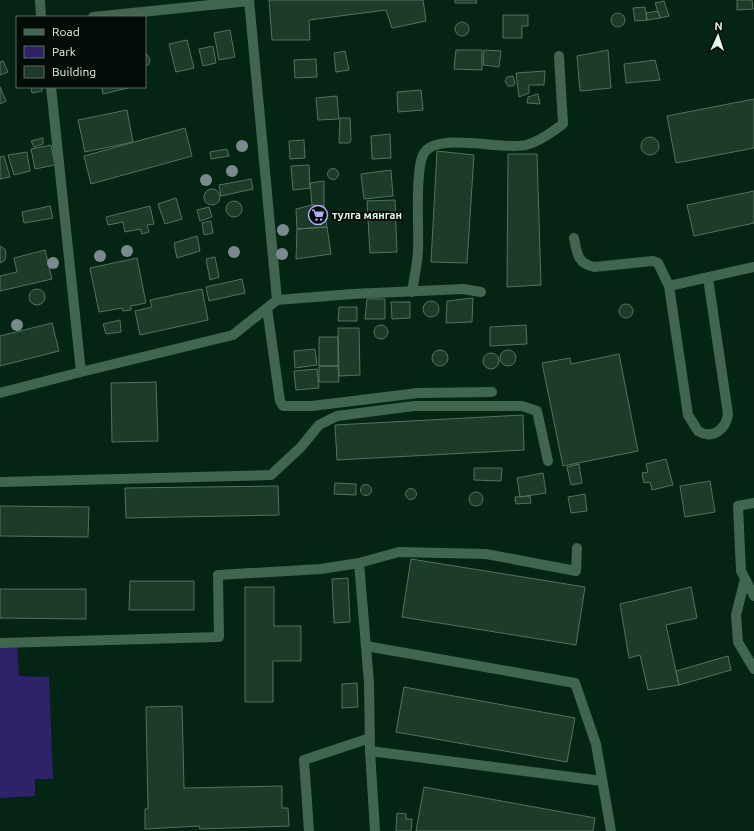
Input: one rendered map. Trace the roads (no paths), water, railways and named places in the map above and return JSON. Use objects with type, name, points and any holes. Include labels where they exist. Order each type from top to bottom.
[{"type":"street","points":[[40,0],[41,16]]},
{"type":"street","points":[[104,16],[249,1],[277,300]]},
{"type":"street","points":[[412,292],[418,254],[420,171],[424,154],[434,144],[449,142],[502,146],[525,145],[545,137],[563,124],[559,56]]},
{"type":"street","points":[[51,88],[81,372]]},
{"type":"street","points":[[574,238],[580,259],[585,265],[594,267],[653,262],[658,263],[669,286],[688,415],[698,431],[710,435],[718,432],[723,427],[727,421],[728,414],[708,278]]},
{"type":"street","points":[[669,286],[754,267]]},
{"type":"street","points":[[0,393],[233,336],[277,300],[463,289],[481,292]]},
{"type":"street","points":[[267,308],[280,401],[283,406],[312,406],[418,393],[492,392]]},
{"type":"street","points":[[0,482],[271,475],[301,447],[319,424],[337,416],[414,406],[522,406],[537,411],[548,461]]},
{"type":"street","points":[[754,503],[738,506],[741,571],[754,596]]},
{"type":"street","points":[[0,643],[219,637],[218,575],[320,569],[359,563],[399,552],[486,554],[576,571],[577,548]]},
{"type":"street","points":[[359,563],[366,646],[375,831]]},
{"type":"street","points":[[745,579],[736,616],[738,642],[754,669]]},
{"type":"street","points":[[366,646],[575,683],[596,744],[611,831]]},
{"type":"street","points":[[309,831],[304,760],[370,738]]},
{"type":"street","points":[[370,751],[602,781]]},
{"type":"place","name":"тулга мянган","points":[[318,215]]}]
